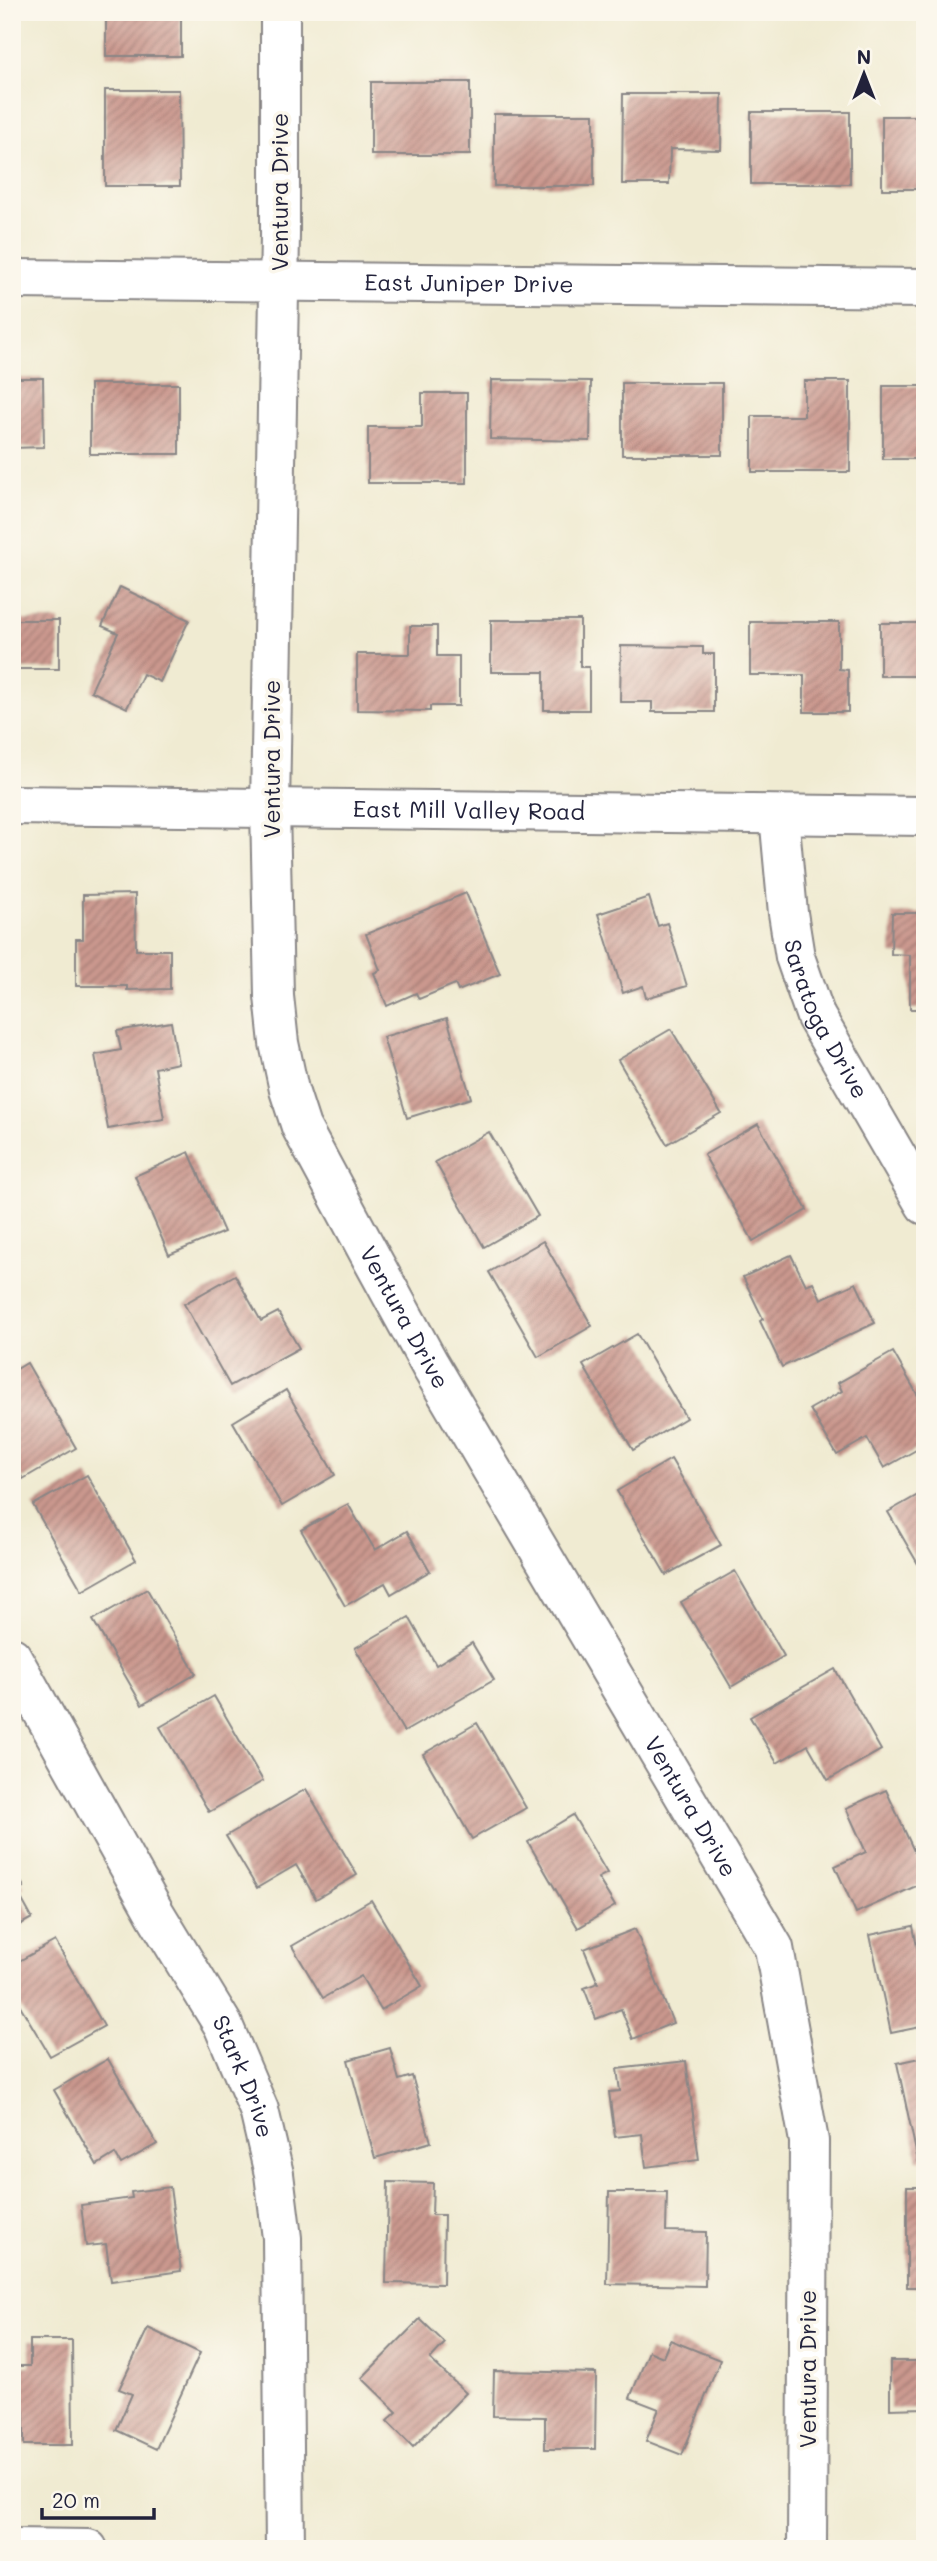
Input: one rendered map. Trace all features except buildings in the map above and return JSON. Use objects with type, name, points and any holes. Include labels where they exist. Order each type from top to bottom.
[{"type":"street","name":"Ventura Drive","points":[[280,12],[279,281],[270,808],[274,996],[281,1055],[301,1127],[430,1365],[774,1948],[809,2141],[807,2549]]},
{"type":"street","name":"East Juniper Drive","points":[[12,279],[925,288]]},
{"type":"street","name":"East Mill Valley Road","points":[[12,806],[925,816]]},
{"type":"street","name":"Saratoga Drive","points":[[779,815],[795,957],[816,1017],[925,1205]]},
{"type":"street","name":"Stark Drive","points":[[12,1657],[156,1915],[223,2025],[259,2110],[274,2174],[282,2238],[285,2549]]},
{"type":"street","points":[[12,2548],[88,2549]]}]
